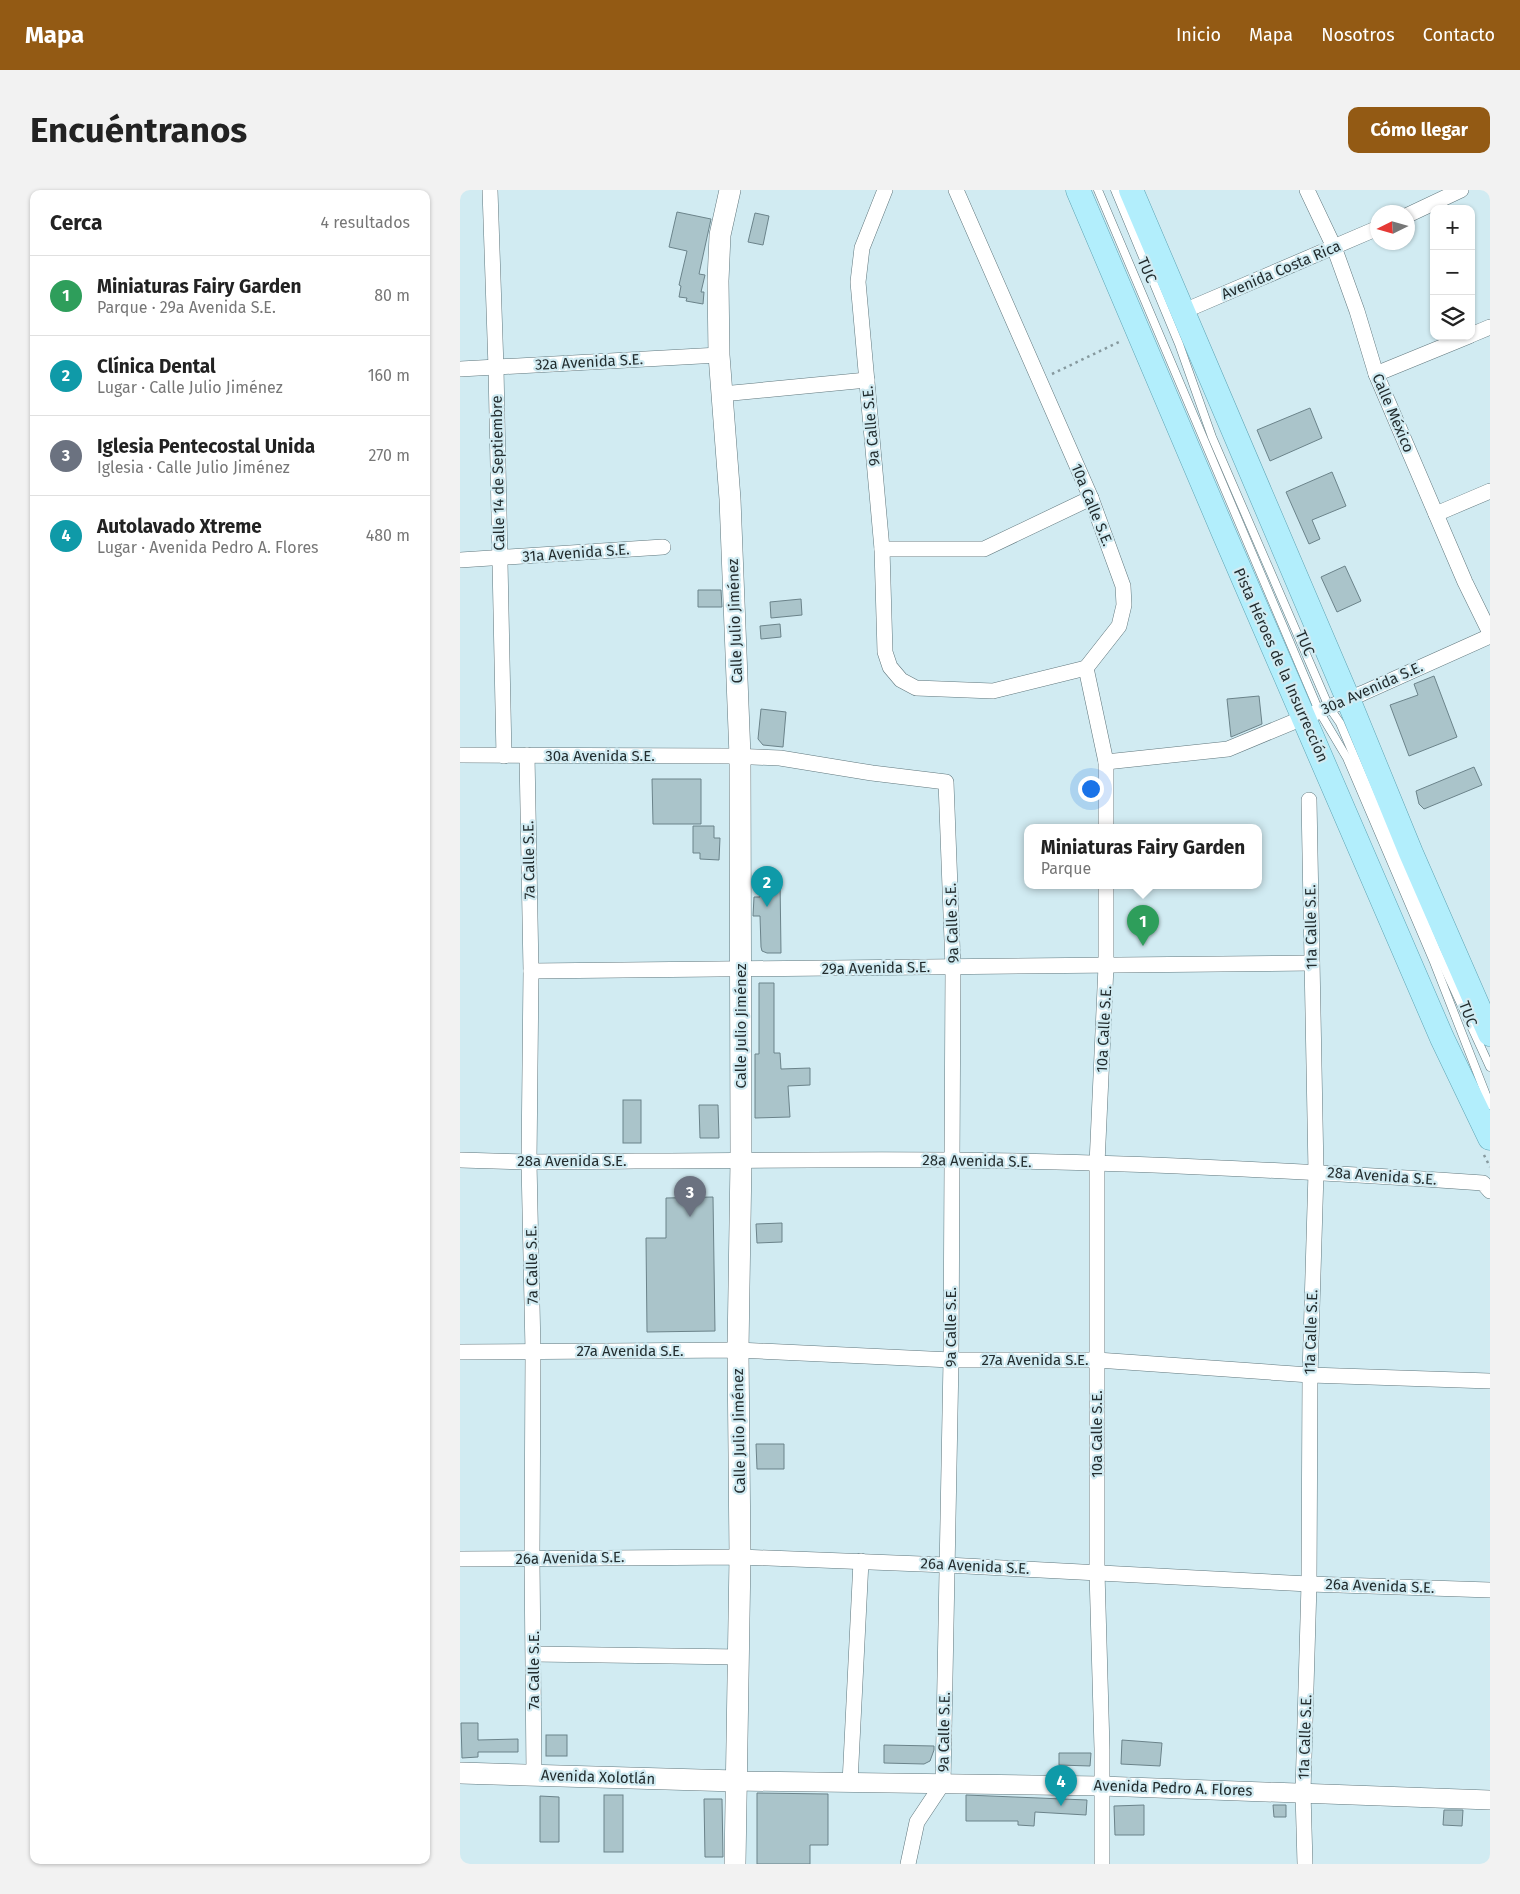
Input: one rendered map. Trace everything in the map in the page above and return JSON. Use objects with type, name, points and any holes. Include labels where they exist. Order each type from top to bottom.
[{"type":"main road","name":"Calle Julio Jiménez","points":[[730,190],[720,235],[718,281],[719,355],[730,499],[740,756],[741,1160],[738,1350],[740,1657],[735,1864]]},
{"type":"main road","name":"Pista Héroes de la Insurrección","points":[[1078,190],[1223,532],[1411,853],[1490,1034]]},
{"type":"main road","name":"Pista Héroes de la Insurrección","points":[[1131,190],[1184,311],[1442,1038],[1490,1138]]},
{"type":"main road","name":"Avenida Xolotlán","points":[[460,1773],[736,1782]]},
{"type":"street","name":"Calle 14 de Septiembre","points":[[490,190],[496,368],[504,756]]},
{"type":"street","name":"9a Calle S.E.","points":[[885,190],[862,248],[858,282],[882,549],[885,652],[890,667],[901,680],[916,688],[993,691],[1086,668]]},
{"type":"street","name":"10a Calle S.E.","points":[[956,190],[1091,498],[1123,586],[1124,605],[1119,626],[1086,668]]},
{"type":"street","name":"Calle México","points":[[1307,190],[1334,247],[1357,311],[1376,374],[1465,582],[1490,634]]},
{"type":"street","points":[[1415,212],[1458,191]]},
{"type":"street","name":"Avenida Costa Rica","points":[[1184,311],[1370,231]]},
{"type":"street","points":[[1475,334],[1490,327]]},
{"type":"street","points":[[1376,374],[1460,340]]},
{"type":"street","name":"32a Avenida S.E.","points":[[460,369],[719,355]]},
{"type":"street","points":[[722,394],[867,380]]},
{"type":"street","points":[[1436,514],[1490,491]]},
{"type":"street","points":[[882,549],[984,549],[1091,498]]},
{"type":"street","name":"31a Avenida S.E.","points":[[460,560],[663,547]]},
{"type":"street","name":"30a Avenida S.E.","points":[[1106,762],[1228,749],[1490,634]]},
{"type":"street","points":[[1086,668],[1106,762],[1106,824]]},
{"type":"street","name":"30a Avenida S.E.","points":[[460,755],[740,756],[780,758],[872,773],[946,782]]},
{"type":"street","name":"7a Calle S.E.","points":[[527,756],[531,971],[529,1162],[533,1351],[534,1775]]},
{"type":"street","name":"9a Calle S.E.","points":[[908,1864],[917,1822],[942,1783],[951,1360],[953,967],[946,782]]},
{"type":"street","name":"11a Calle S.E.","points":[[1305,1864],[1303,1792],[1309,1584],[1310,1375],[1316,1172],[1309,800]]},
{"type":"street","name":"10a Calle S.E.","points":[[1102,1864],[1098,1572],[1097,1164],[1106,966],[1106,889]]},
{"type":"street","name":"29a Avenida S.E.","points":[[531,971],[1312,963]]},
{"type":"street","name":"28a Avenida S.E.","points":[[460,1160],[529,1162],[952,1160],[1097,1164],[1316,1172],[1483,1183],[1490,1191]]},
{"type":"street","name":"27a Avenida S.E.","points":[[460,1352],[738,1350],[951,1360],[1098,1360],[1310,1375],[1490,1381]]},
{"type":"street","name":"26a Avenida S.E.","points":[[460,1560],[740,1557],[1098,1572],[1309,1584],[1490,1590]]},
{"type":"street","points":[[850,1783],[861,1561]]},
{"type":"street","points":[[534,1654],[740,1657]]},
{"type":"street","name":"Avenida Pedro A. Flores","points":[[736,1782],[1101,1786],[1490,1800]]},
{"type":"lane","name":"TUC","points":[[1098,190],[1347,758],[1434,962],[1490,1105]]},
{"type":"lane","name":"TUC","points":[[1116,190],[1179,344],[1212,437],[1325,708],[1340,723],[1438,954],[1490,1067]]},
{"type":"path","points":[[1039,380],[1125,339]]},
{"type":"building","points":[[677,212],[711,219],[699,274],[705,275],[701,292],[704,292],[703,304],[686,301],[687,298],[679,297],[681,286],[679,285],[687,251],[669,247]]},
{"type":"building","points":[[755,213],[769,216],[763,245],[748,242]]},
{"type":"building","points":[[1310,408],[1322,438],[1270,461],[1257,430]]},
{"type":"building","points":[[1332,472],[1346,506],[1312,520],[1320,539],[1309,544],[1286,492]]},
{"type":"building","points":[[1345,566],[1361,601],[1337,612],[1321,577]]},
{"type":"building","points":[[698,590],[721,590],[722,607],[698,607]]},
{"type":"building","points":[[801,599],[802,615],[771,618],[770,602]]},
{"type":"building","points":[[780,624],[781,637],[761,639],[760,626]]},
{"type":"building","points":[[1434,676],[1457,737],[1409,756],[1390,705],[1418,695],[1414,684]]},
{"type":"building","points":[[1259,696],[1262,724],[1231,737],[1227,699]]},
{"type":"building","points":[[761,709],[786,712],[783,747],[763,745],[758,739]]},
{"type":"building","points":[[1474,767],[1482,785],[1424,809],[1419,804],[1416,791]]},
{"type":"building","points":[[652,779],[701,779],[701,824],[653,824]]},
{"type":"building","points":[[693,826],[714,826],[714,838],[720,838],[719,860],[700,859],[700,853],[693,853]]},
{"type":"building","points":[[780,879],[781,953],[767,953],[762,951],[761,947],[760,916],[753,916],[754,897],[760,897],[760,880]]},
{"type":"building","points":[[759,983],[774,983],[774,1053],[780,1053],[781,1069],[810,1068],[810,1085],[788,1086],[790,1117],[755,1118],[755,1054],[759,1054]]},
{"type":"building","points":[[623,1100],[641,1100],[641,1143],[623,1143]]},
{"type":"building","points":[[699,1105],[718,1105],[719,1138],[700,1138]]},
{"type":"building","points":[[713,1197],[715,1331],[647,1332],[646,1238],[666,1238],[666,1198]]},
{"type":"building","points":[[782,1223],[782,1242],[757,1243],[756,1224]]},
{"type":"building","points":[[756,1444],[784,1444],[784,1469],[757,1469]]},
{"type":"building","points":[[461,1723],[478,1723],[478,1740],[518,1739],[518,1752],[478,1752],[478,1757],[462,1758]]},
{"type":"building","points":[[546,1735],[567,1735],[567,1756],[546,1756]]},
{"type":"building","points":[[1122,1740],[1162,1743],[1160,1766],[1121,1764]]},
{"type":"building","points":[[884,1745],[934,1746],[934,1750],[930,1761],[924,1764],[884,1763]]},
{"type":"building","points":[[1059,1753],[1091,1753],[1090,1766],[1059,1765]]},
{"type":"building","points":[[757,1793],[828,1794],[828,1845],[810,1845],[810,1864],[757,1864]]},
{"type":"building","points":[[604,1795],[623,1795],[623,1852],[604,1852]]},
{"type":"building","points":[[966,1795],[1087,1800],[1086,1815],[1035,1812],[1034,1826],[1018,1825],[1018,1821],[966,1821]]},
{"type":"building","points":[[540,1796],[559,1797],[559,1842],[540,1842]]},
{"type":"building","points":[[704,1799],[722,1799],[723,1857],[705,1857]]},
{"type":"building","points":[[1144,1805],[1144,1835],[1115,1835],[1114,1806]]},
{"type":"building","points":[[1273,1805],[1286,1805],[1286,1817],[1274,1817]]},
{"type":"building","points":[[1444,1810],[1463,1810],[1462,1826],[1443,1825]]},
{"type":"place","name":"Clínica Dental","points":[[767,907]]},
{"type":"place","name":"Miniaturas Fairy Garden","points":[[1143,946]]},
{"type":"place","name":"Iglesia Pentecostal Unida","points":[[690,1217]]},
{"type":"place","name":"Autolavado Xtreme","points":[[1061,1806]]}]
